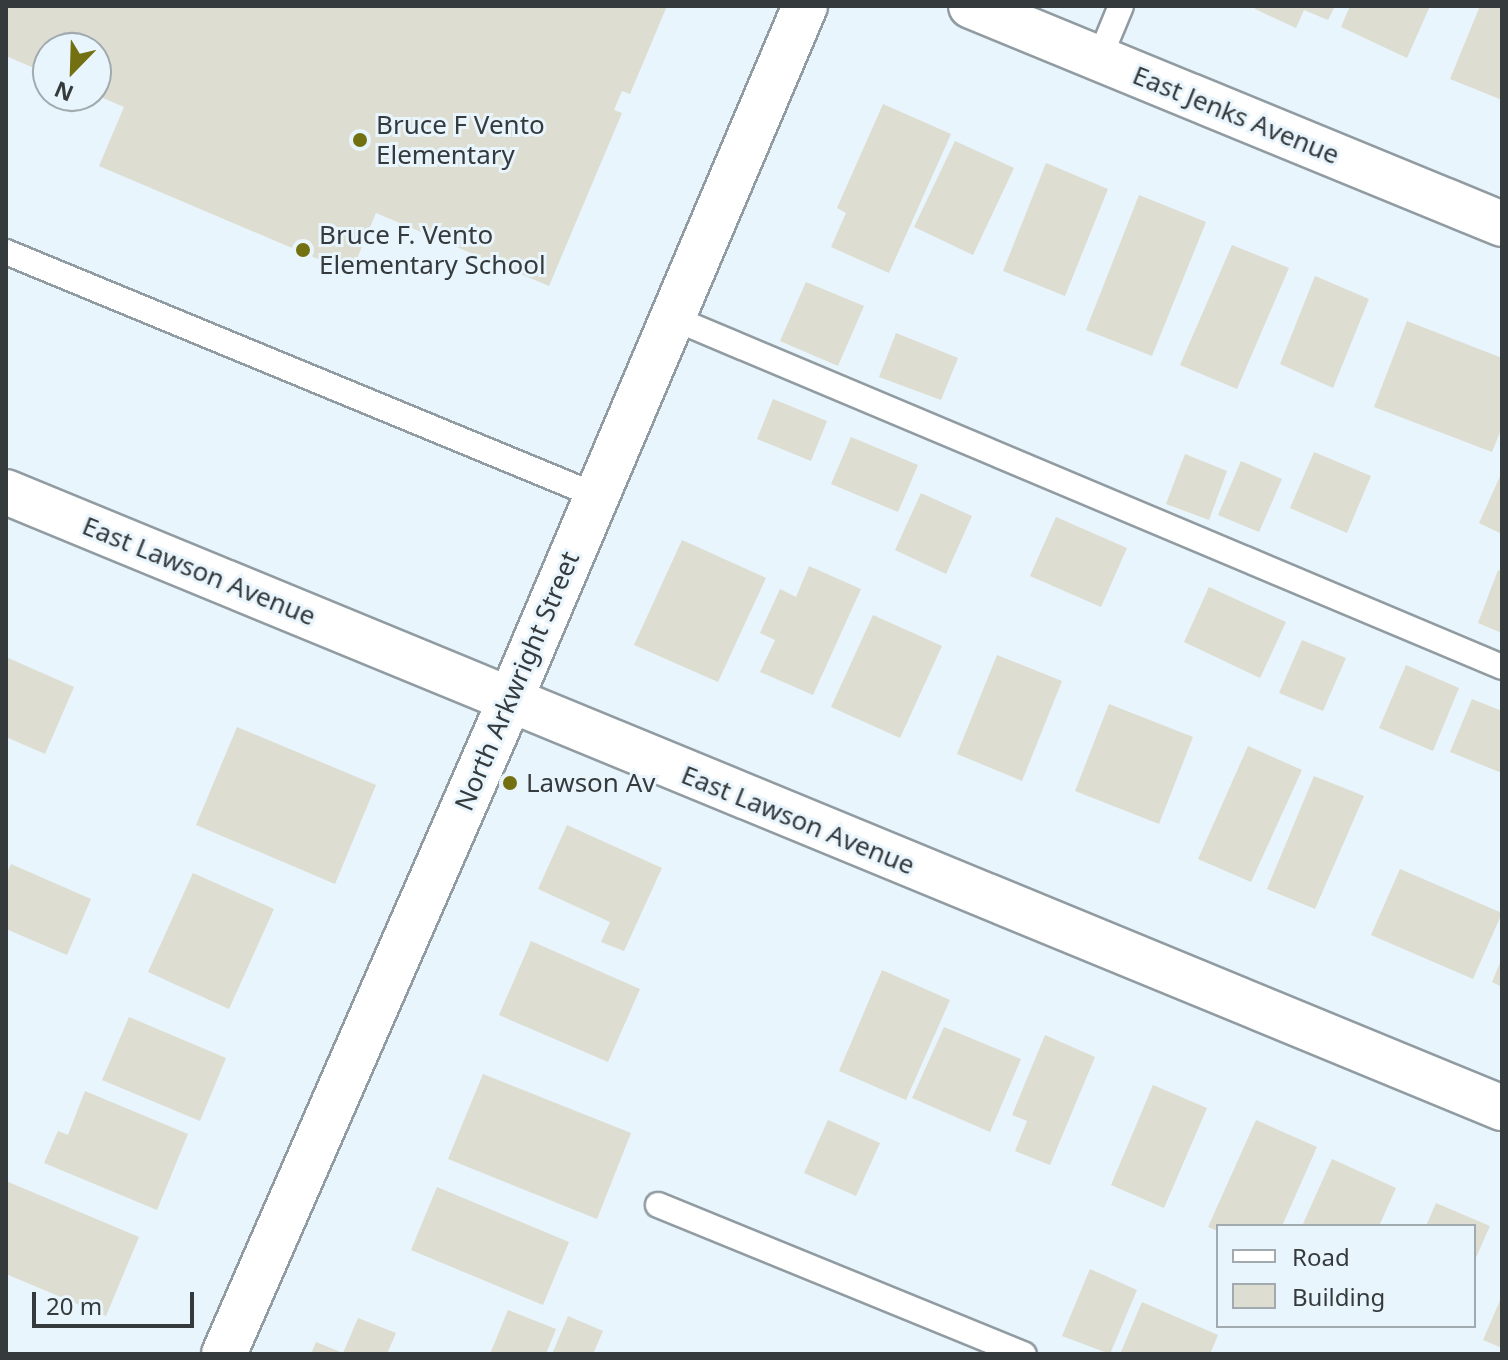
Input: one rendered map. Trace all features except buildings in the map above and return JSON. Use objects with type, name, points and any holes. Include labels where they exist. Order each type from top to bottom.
[{"type":"street","name":"North Arkwright Street","points":[[224,1354],[511,698],[805,6]]},
{"type":"street","name":"East Jenks Avenue","points":[[971,6],[1502,224]]},
{"type":"street","name":"East Lawson Avenue","points":[[6,492],[1502,1108]]},
{"type":"lane","points":[[1099,59],[1121,6]]},
{"type":"lane","points":[[6,252],[597,496]]},
{"type":"lane","points":[[673,318],[1502,667]]},
{"type":"lane","points":[[658,1205],[1024,1354]]},
{"type":"place","name":"Bruce F Vento Elementary","points":[[360,140]]},
{"type":"place","name":"Bruce F. Vento Elementary School","points":[[303,250]]},
{"type":"place","name":"Lawson Av","points":[[510,783]]}]
